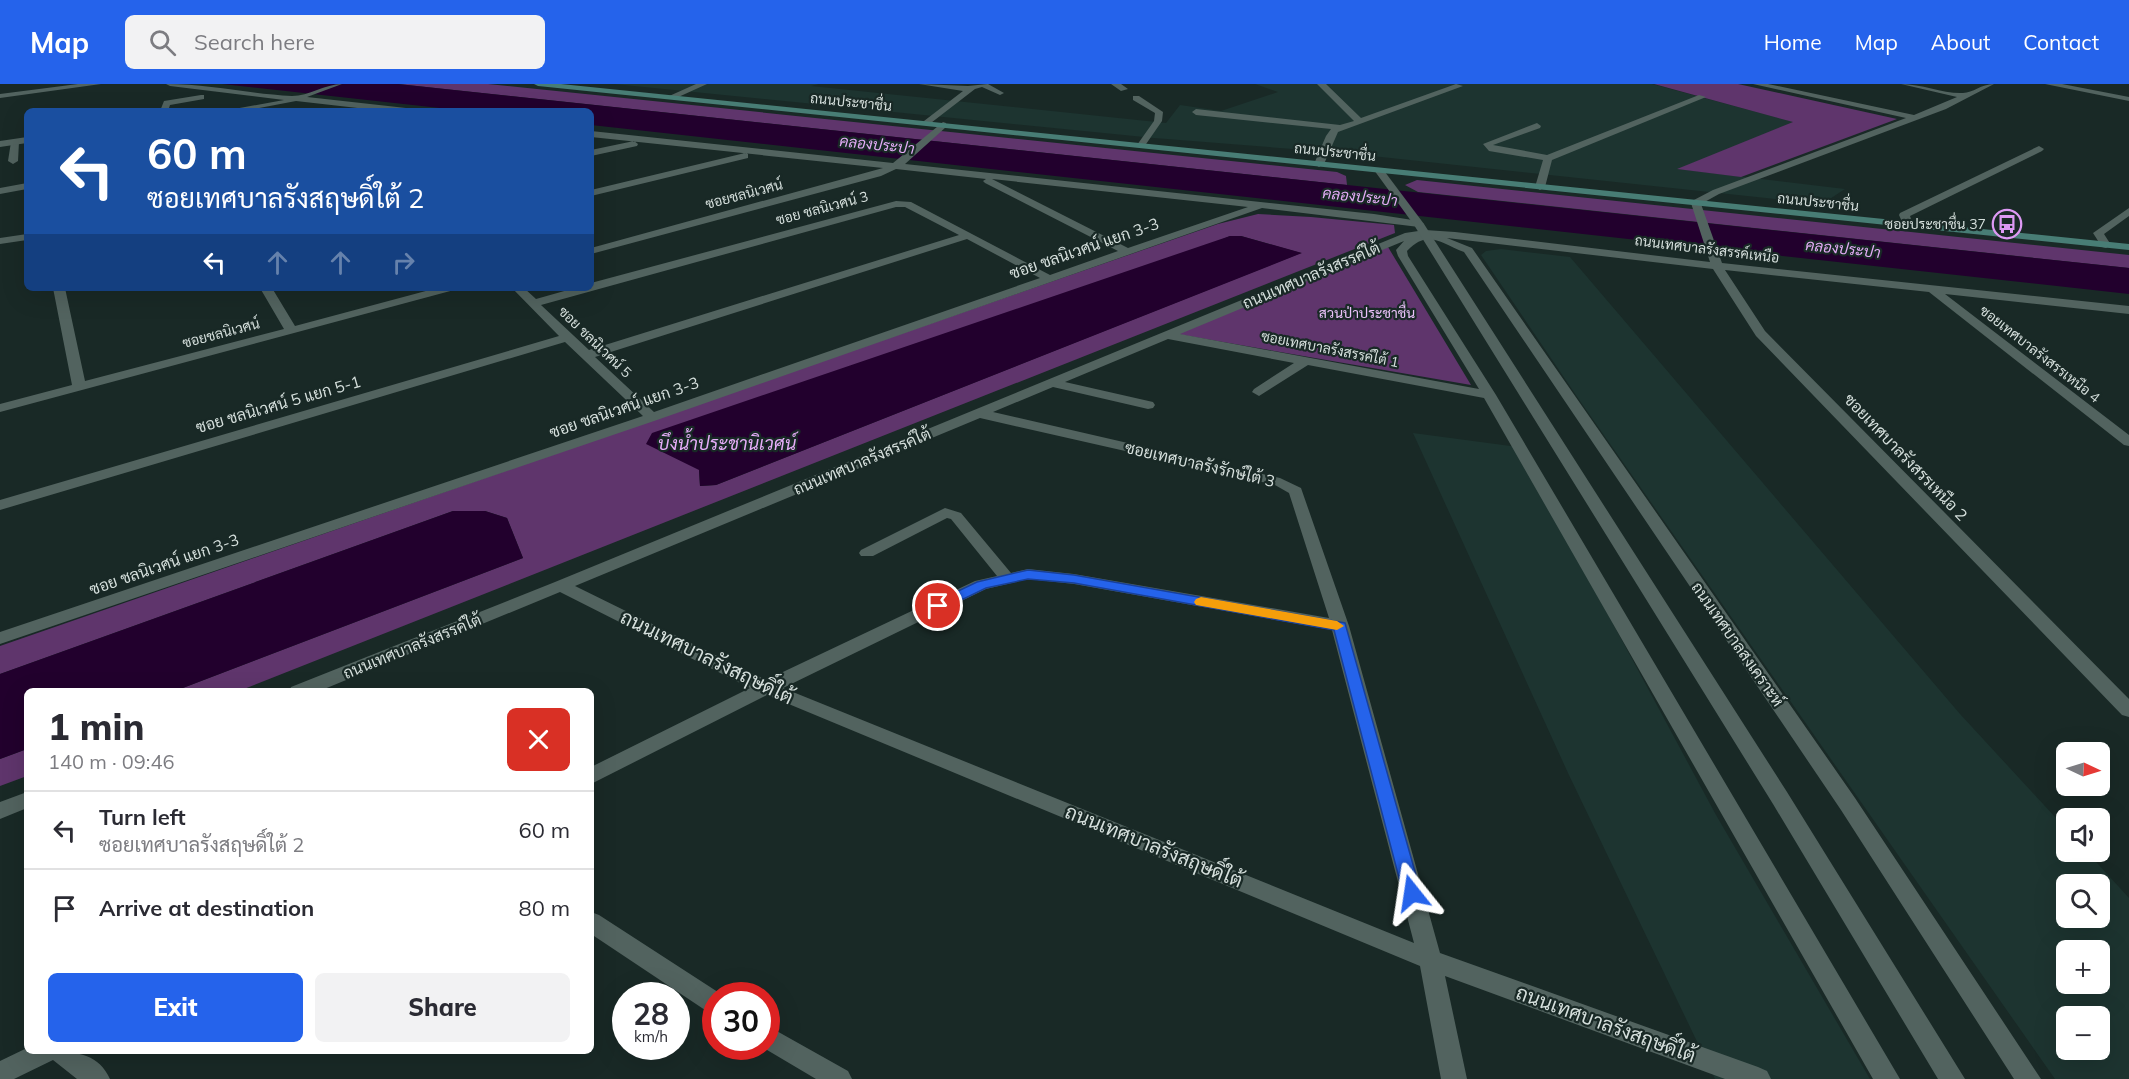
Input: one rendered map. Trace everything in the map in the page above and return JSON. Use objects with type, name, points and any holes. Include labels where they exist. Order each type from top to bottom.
[{"type":"main road","name":"ถนนประชาชื่น","points":[[538,84],[2129,247]]},
{"type":"street","points":[[0,94],[25,84]]},
{"type":"street","points":[[0,94],[97,84]]},
{"type":"street","points":[[170,84],[382,108]]},
{"type":"street","points":[[244,108],[300,98],[338,84]]},
{"type":"street","points":[[671,98],[703,84]]},
{"type":"street","points":[[923,84],[970,89]]},
{"type":"street","points":[[927,123],[970,89],[983,84],[999,93]]},
{"type":"street","points":[[1115,84],[1124,89]]},
{"type":"street","points":[[1321,84],[1360,122]]},
{"type":"street","points":[[1756,84],[1914,117]]},
{"type":"street","points":[[1905,84],[1964,96]]},
{"type":"street","points":[[1696,203],[1716,192],[1942,107],[1990,84]]},
{"type":"street","points":[[2049,84],[2129,99]]},
{"type":"street","points":[[1319,164],[1330,136],[1335,130],[1456,85]]},
{"type":"street","points":[[1537,126],[1488,144],[1492,148],[1548,158],[1702,96]]},
{"type":"street","points":[[165,108],[167,103],[201,98]]},
{"type":"street","points":[[1136,98],[1159,112],[1158,121],[1141,146]]},
{"type":"street","points":[[1196,112],[1341,128]]},
{"type":"street","name":"ซอยชลนิเวศน์","points":[[594,249],[878,174],[903,162],[943,125]]},
{"type":"street","points":[[595,136],[1374,217],[1419,224]]},
{"type":"street","points":[[0,144],[24,140]]},
{"type":"street","points":[[594,152],[648,141]]},
{"type":"street","points":[[13,161],[15,142]]},
{"type":"street","points":[[1908,225],[1904,215],[2039,149]]},
{"type":"street","points":[[594,192],[757,153]]},
{"type":"street","points":[[1540,187],[1548,158]]},
{"type":"street","points":[[1379,170],[1419,224],[1780,798],[1952,1079]]},
{"type":"street","points":[[979,177],[1127,252]]},
{"type":"street","points":[[0,191],[24,187]]},
{"type":"street","name":"ซอยเทศบาลรังสรรเหนือ 2","points":[[1696,203],[1717,266],[1760,333],[2129,710]]},
{"type":"street","name":"ซอย ชลนิเวศน์ 3","points":[[594,287],[896,204],[907,204],[970,235],[1050,279]]},
{"type":"street","name":"ซอย ชลนิเวศน์ แยก 3-3","points":[[0,638],[652,417],[1259,206]]},
{"type":"street","points":[[2106,245],[2098,233],[2129,211]]},
{"type":"street","points":[[1419,224],[1412,239],[1401,250],[1403,256],[1489,395],[1887,1079]]},
{"type":"street","name":"ถนนเทศบาลรังสรรค์เหนือ","points":[[1419,224],[1455,235],[1717,266],[2129,310]]},
{"type":"street","name":"ถนนเทศบาลรังสรรค์ใต้","points":[[308,688],[561,586],[1399,238],[1419,224]]},
{"type":"street","name":"ถนนเทศบาลสงเคราะห์","points":[[1419,224],[1468,250],[1848,804],[2028,1079]]},
{"type":"street","points":[[587,355],[970,235]]},
{"type":"street","points":[[0,241],[24,237]]},
{"type":"street","name":"ซอยเทศบาลรังสรรเหนือ 4","points":[[1932,289],[2129,442]]},
{"type":"street","points":[[60,291],[79,387]]},
{"type":"street","points":[[268,291],[291,330]]},
{"type":"street","name":"ซอยชลนิเวศน์","points":[[0,408],[439,291]]},
{"type":"street","name":"ซอย ชลนิเวศน์ 5","points":[[521,291],[652,417]]},
{"type":"street","name":"ซอย ชลนิเวศน์ 3","points":[[534,303],[579,291]]},
{"type":"street","name":"ซอยเทศบาลรังสรรค์ใต้ 1","points":[[1165,335],[1489,395]]},
{"type":"street","name":"ซอย ชลนิเวศน์ 5 แยก 5-1","points":[[0,505],[567,337]]},
{"type":"street","points":[[1259,392],[1307,360]]},
{"type":"street","points":[[1051,383],[1148,405]]},
{"type":"street","name":"ซอยเทศบาลรังรักษ์ใต้ 3","points":[[978,413],[1280,482],[1296,491],[1340,626],[1430,960],[1454,1079]]},
{"type":"street","points":[[867,553],[945,513],[956,516],[1007,579]]},
{"type":"street","points":[[594,774],[766,688],[981,585],[1028,574],[1074,579],[1340,626]]},
{"type":"street","name":"ถนนเทศบาลรังสฤษดิ์ใต้","points":[[561,586],[766,688],[1430,960],[1758,1079]]},
{"type":"street","points":[[0,811],[24,801]]},
{"type":"street","points":[[594,923],[702,995]]},
{"type":"street","points":[[780,1044],[839,1079]]},
{"type":"street","points":[[0,1073],[41,1054]]},
{"type":"street","points":[[65,1054],[97,1079]]},
{"type":"shaded area","points":[[614,84],[819,84],[811,86],[1166,123],[1180,105],[1221,111],[1278,92],[1255,84],[1652,84],[1794,122],[1679,169],[1845,189],[1822,204],[1344,153],[1154,138]]},
{"type":"shaded area","points":[[1501,249],[1570,257],[1960,714],[2056,818],[2056,862],[2096,862],[2107,874],[2056,874],[2056,928],[2110,928],[2110,877],[2129,898],[2129,1079],[2055,1079],[1580,401],[1481,255],[1486,251]]},
{"type":"shaded area","points":[[1413,433],[1518,447],[1716,815],[1870,1079],[1715,1079],[1568,773]]},
{"type":"green space","points":[[398,84],[488,84],[1337,172],[1346,176],[1347,185]]},
{"type":"green space","points":[[1654,84],[1738,84],[1897,119],[1741,177],[1677,169],[1793,122]]},
{"type":"green space","points":[[1417,180],[2129,255],[2129,268],[1418,192],[1405,185]]},
{"type":"green space","points":[[1258,214],[1394,225],[1395,233],[247,688],[183,688],[523,558],[507,518],[485,511],[453,511],[0,674],[0,646],[1218,224]],"holes":[[[1230,236],[1241,236],[1301,253],[716,485],[700,486],[699,470]]]},
{"type":"green space","name":"สวนป่าประชาชื่น","points":[[1388,247],[1471,385],[1177,334]]},
{"type":"green space","points":[[24,750],[24,777],[0,786],[0,759]]},
{"type":"water","name":"คลองประปา","points":[[222,84],[398,84],[2129,268],[2129,294],[594,125],[594,108],[440,108]]},
{"type":"water","name":"บึงน้ำประชานิเวศน์","points":[[1230,236],[1241,236],[1302,253],[716,485],[700,486],[699,470],[646,444],[652,433]]},
{"type":"water","points":[[453,511],[485,511],[507,518],[523,558],[183,688],[24,688],[24,750],[0,759],[0,674]]},
{"type":"slow traffic","points":[[1201,602],[1337,626]]},
{"type":"place","name":"ซอยประชาชื่น 37","points":[[2007,224]]},
{"type":"route","points":[[938,606],[981,585],[1028,574],[1074,579],[1340,626],[1412,893]]}]
